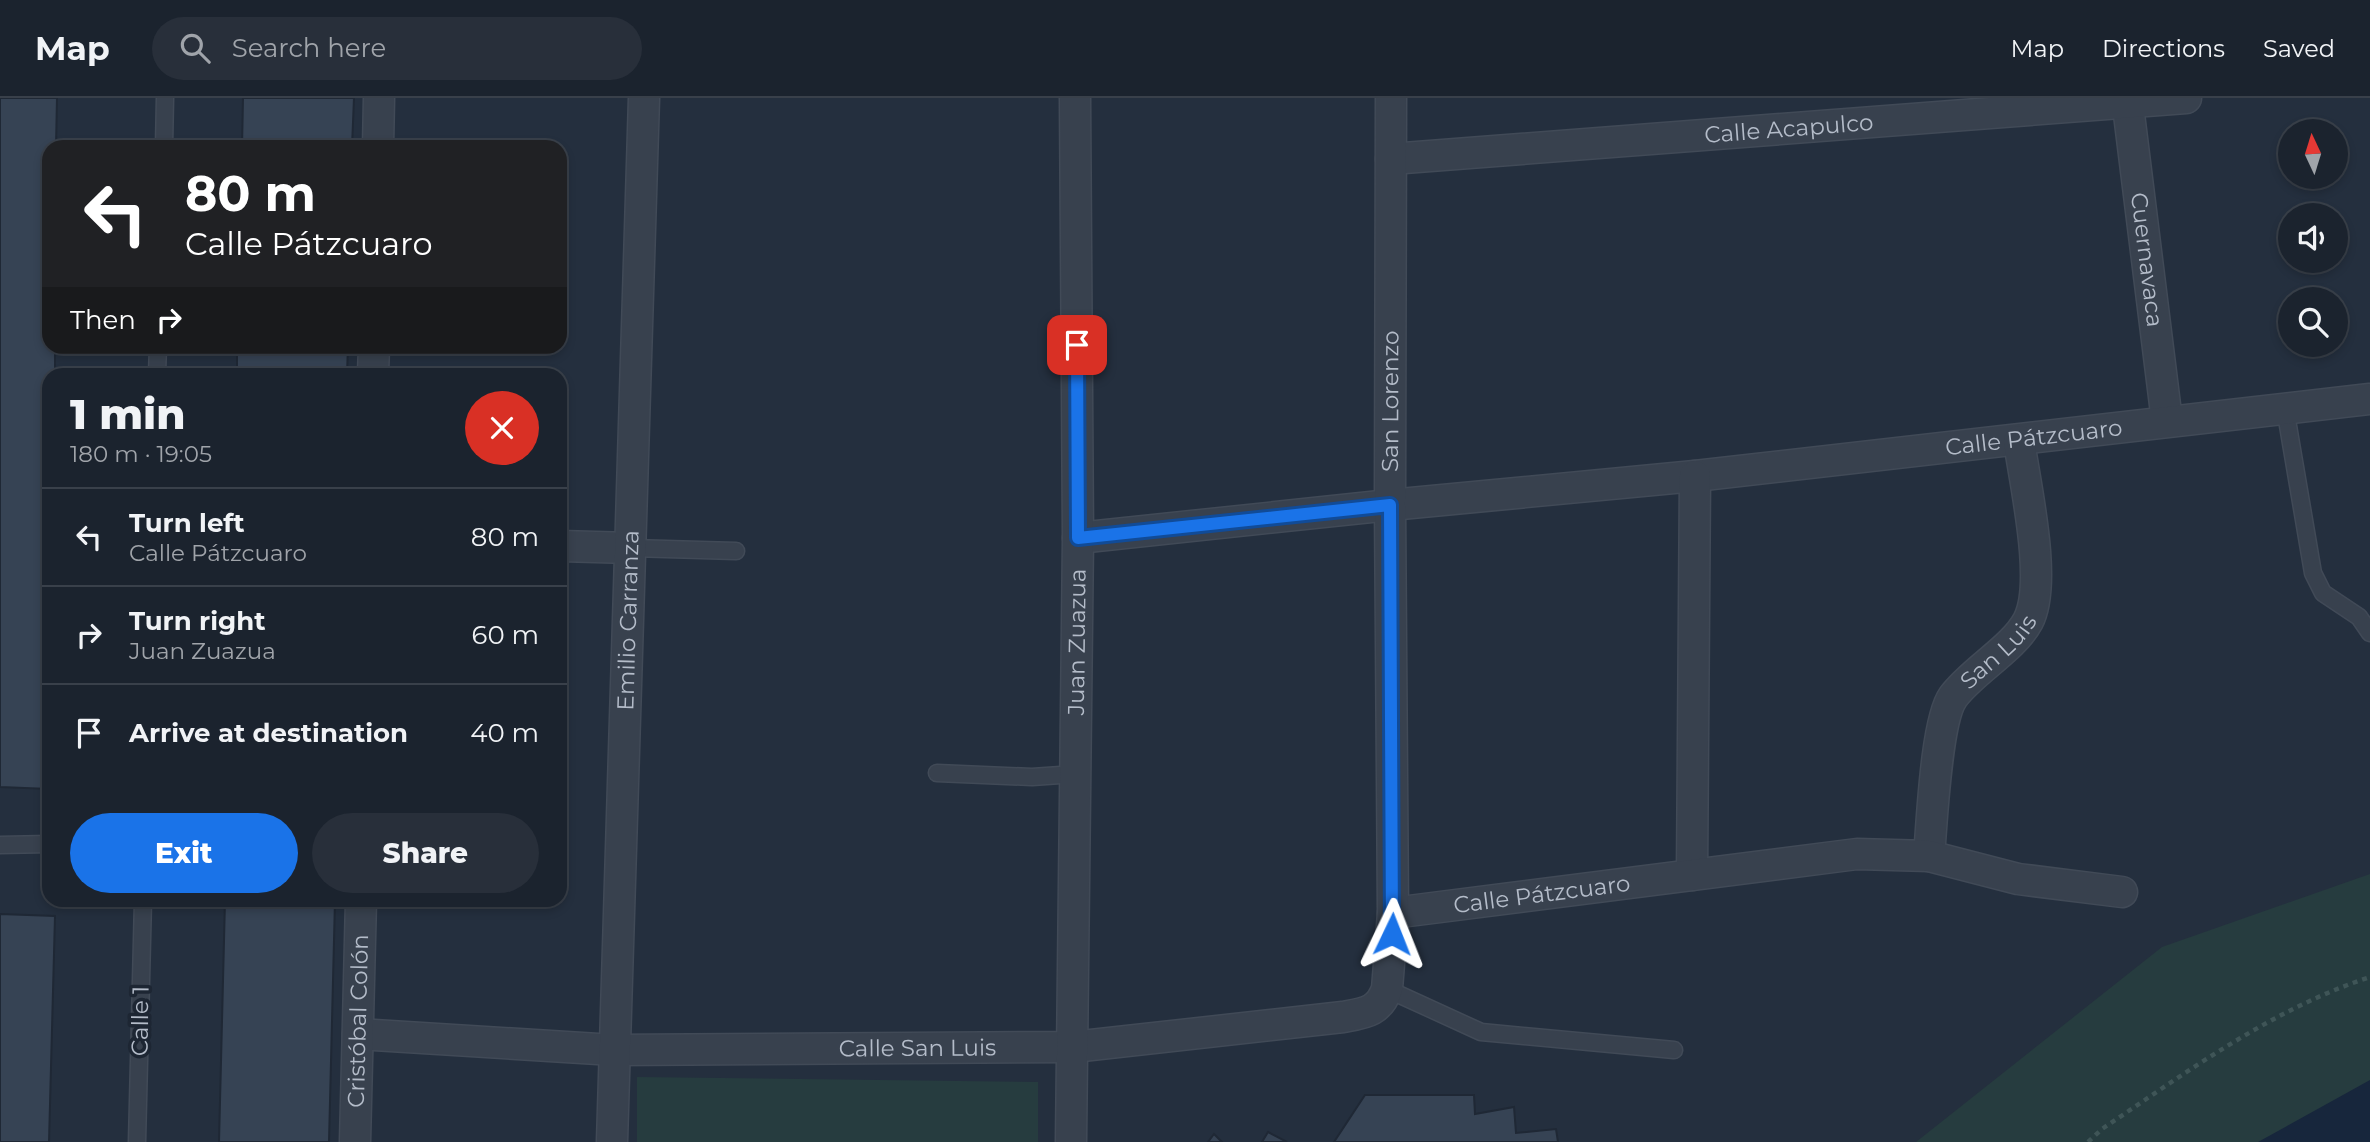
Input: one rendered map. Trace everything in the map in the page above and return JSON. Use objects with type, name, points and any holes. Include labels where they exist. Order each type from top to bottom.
[{"type":"street","points":[[378,140],[379,98]]},
{"type":"street","name":"Emilio Carranza","points":[[612,1142],[644,98]]},
{"type":"street","name":"Juan Zuazua","points":[[1071,1142],[1078,538],[1075,98]]},
{"type":"street","name":"San Lorenzo","points":[[1391,98],[1393,913]]},
{"type":"street","name":"Calle Acapulco","points":[[1391,159],[2127,100],[2186,98]]},
{"type":"street","name":"Cuernavaca","points":[[2127,100],[2167,421]]},
{"type":"street","name":"Calle Pátzcuaro","points":[[1078,538],[1695,476],[2370,399]]},
{"type":"street","name":"San Luis","points":[[1929,856],[1941,736],[1951,699],[2005,648],[2028,621],[2036,590],[2036,559],[2019,441]]},
{"type":"street","points":[[1692,875],[1695,476]]},
{"type":"street","points":[[567,546],[631,548]]},
{"type":"street","name":"Calle Pátzcuaro","points":[[1393,913],[1857,854],[1929,856],[2018,879],[2122,892]]},
{"type":"street","name":"Cristóbal Colón","points":[[355,1142],[361,907]]},
{"type":"street","points":[[1388,989],[1393,913]]},
{"type":"street","name":"Calle San Luis","points":[[358,1034],[614,1050],[1073,1047],[1364,1014],[1376,1009],[1388,989]]},
{"type":"lane","points":[[164,140],[165,98]]},
{"type":"lane","points":[[2285,408],[2313,573],[2323,593],[2359,617],[2370,633]]},
{"type":"lane","points":[[631,548],[736,551]]},
{"type":"lane","points":[[937,773],[1032,777],[1075,774]]},
{"type":"lane","points":[[0,845],[42,844]]},
{"type":"lane","name":"Calle 1","points":[[137,1142],[142,907]]},
{"type":"lane","points":[[1388,989],[1481,1032],[1674,1050]]},
{"type":"path","points":[[2088,1142],[2102,1129],[2221,1048],[2330,990],[2370,977]]},
{"type":"green space","points":[[2370,874],[2370,1142],[1916,1142],[2162,947]]},
{"type":"green space","points":[[637,1077],[1038,1082],[1038,1142],[637,1142]]},
{"type":"water","points":[[2370,1080],[2370,1142],[2258,1142]]},
{"type":"building","points":[[0,98],[57,98],[56,140],[42,140],[42,354],[55,354],[55,368],[42,368],[42,789],[0,787]]},
{"type":"building","points":[[243,98],[354,98],[352,140],[242,140]]},
{"type":"building","points":[[237,354],[348,354],[347,368],[237,368]]},
{"type":"building","points":[[225,907],[335,907],[329,1142],[219,1142]]},
{"type":"building","points":[[0,914],[55,916],[49,1142],[0,1142]]},
{"type":"building","points":[[1365,1095],[1474,1095],[1475,1114],[1514,1107],[1516,1133],[1556,1129],[1558,1142],[1334,1142]]},
{"type":"building","points":[[1268,1132],[1287,1142],[1262,1142]]},
{"type":"building","points":[[1214,1134],[1222,1142],[1208,1142]]},
{"type":"route","points":[[1077,345],[1078,538],[1390,505],[1392,934]]}]
